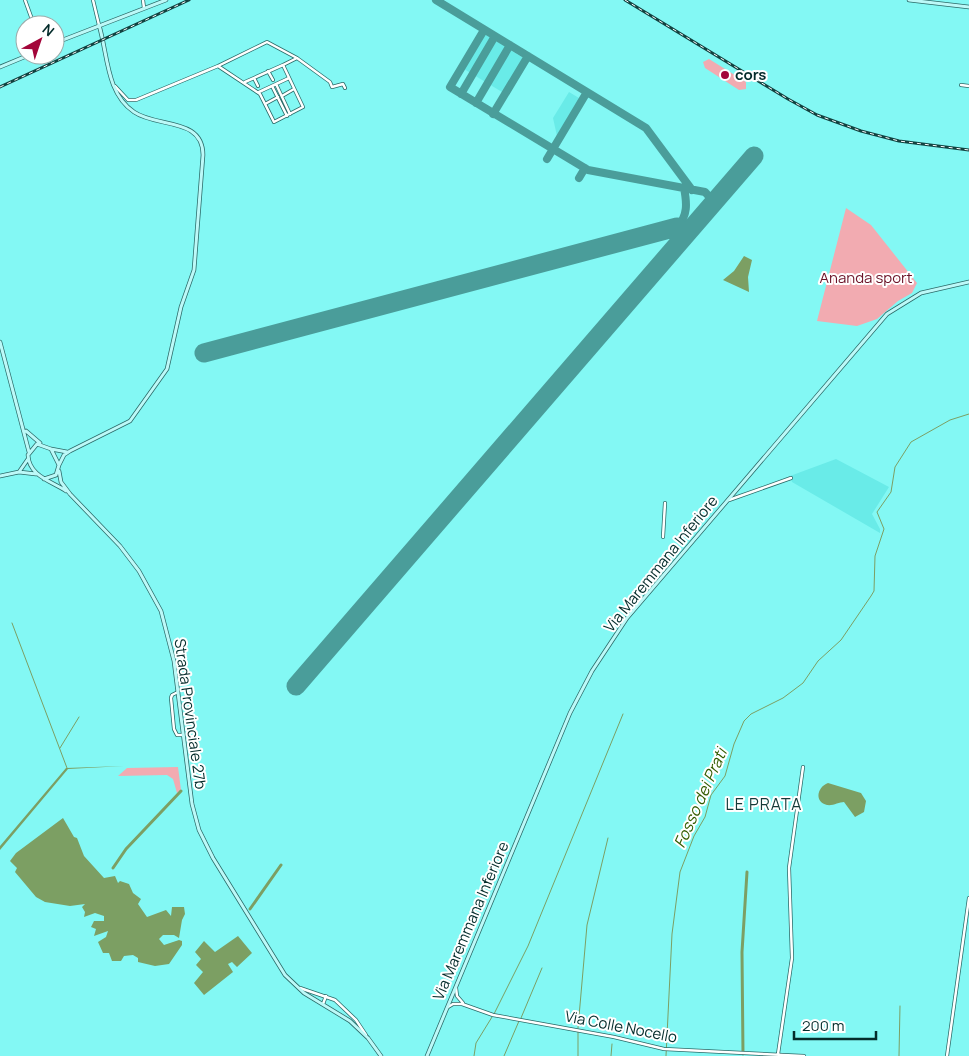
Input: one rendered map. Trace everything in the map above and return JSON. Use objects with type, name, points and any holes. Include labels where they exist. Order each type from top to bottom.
[{"type":"main road","points":[[65,39],[166,0]]},
{"type":"main road","points":[[909,0],[969,8]]},
{"type":"main road","points":[[70,494],[61,482],[59,471],[59,465],[64,455],[130,420],[160,381],[169,364],[180,310],[195,263],[203,154],[201,140],[188,128],[140,116],[121,101],[112,83],[99,25]]},
{"type":"main road","points":[[0,68],[15,62]]},
{"type":"main road","name":"Via Maremmana Inferiore","points":[[427,1056],[552,756],[585,683],[627,618],[887,314],[921,293],[969,282]]},
{"type":"main road","points":[[0,342],[29,452],[28,458],[18,472]]},
{"type":"main road","points":[[24,429],[51,449],[70,452]]},
{"type":"main road","points":[[29,452],[37,444],[44,445]]},
{"type":"main road","points":[[51,449],[59,465]]},
{"type":"main road","points":[[28,458],[36,474]]},
{"type":"main road","points":[[44,479],[53,477],[59,471]]},
{"type":"main road","points":[[0,476],[18,472],[36,474],[70,494]]},
{"type":"main road","name":"Strada Provinciale 27b","points":[[70,494],[120,546],[148,584],[165,624],[174,661],[192,804],[206,844],[225,879],[276,962],[296,986]]},
{"type":"main road","points":[[296,986],[343,1015],[368,1038],[378,1055]]},
{"type":"street","points":[[25,0],[30,15]]},
{"type":"street","points":[[93,0],[99,25]]},
{"type":"street","points":[[143,0],[144,9]]},
{"type":"street","points":[[112,83],[126,98],[135,101],[218,66],[267,42],[298,58],[330,82],[332,87],[343,84],[345,88]]},
{"type":"street","points":[[245,82],[298,58]]},
{"type":"street","points":[[218,66],[258,92],[274,122],[303,107],[283,64]]},
{"type":"street","points":[[268,71],[273,80]]},
{"type":"street","points":[[254,78],[258,86]]},
{"type":"street","points":[[258,92],[289,78]]},
{"type":"street","points":[[276,84],[289,115]]},
{"type":"street","points":[[961,85],[969,86]]},
{"type":"street","points":[[272,86],[289,115]]},
{"type":"street","points":[[282,96],[294,89]]},
{"type":"street","points":[[265,104],[278,97]]},
{"type":"street","points":[[728,500],[791,478]]},
{"type":"street","points":[[663,537],[665,503]]},
{"type":"street","points":[[178,692],[172,695],[171,698],[174,729],[177,735],[183,735]]},
{"type":"street","points":[[778,1054],[792,958],[789,868],[803,767]]},
{"type":"street","points":[[947,1056],[969,898]]},
{"type":"street","points":[[296,986],[326,996],[348,1011],[368,1038]]},
{"type":"street","points":[[456,987],[457,995],[462,1003]]},
{"type":"street","points":[[323,1004],[326,996]]},
{"type":"street","points":[[452,998],[462,1003]]},
{"type":"street","points":[[447,1008],[452,1004],[462,1003]]},
{"type":"street","name":"Via Colle Nocello","points":[[462,1003],[493,1015],[614,1037],[664,1049],[743,1055],[778,1054],[804,1056]]},
{"type":"shaded area","points":[[480,31],[528,61],[507,95],[459,66]]},
{"type":"shaded area","points":[[569,92],[584,101],[562,138],[557,136],[553,118]]},
{"type":"shaded area","points":[[744,256],[752,260],[748,277],[749,292],[723,280],[734,271]]},
{"type":"shaded area","points":[[836,459],[889,487],[872,514],[880,529],[880,533],[792,482],[790,476]]},
{"type":"shaded area","points":[[124,766],[68,769],[0,850],[0,846],[66,768]]},
{"type":"shaded area","points":[[828,783],[861,793],[866,801],[864,812],[855,817],[844,802],[827,805],[820,801],[819,791]]},
{"type":"shaded area","points":[[63,818],[74,837],[77,838],[84,856],[104,878],[115,876],[118,883],[120,881],[129,884],[133,893],[141,899],[138,904],[147,917],[166,910],[171,916],[172,907],[184,907],[185,914],[179,938],[174,935],[163,935],[159,939],[164,945],[179,940],[182,941],[182,945],[169,964],[155,966],[138,962],[138,958],[133,955],[124,956],[121,961],[112,961],[109,953],[103,953],[98,942],[106,937],[108,931],[94,936],[96,929],[91,927],[94,921],[104,921],[104,916],[95,913],[84,917],[85,912],[82,907],[85,904],[70,906],[45,902],[36,897],[15,872],[17,868],[10,861],[16,853]]},
{"type":"shaded area","points":[[238,936],[252,953],[237,967],[232,962],[228,964],[233,972],[204,995],[194,983],[203,972],[196,965],[201,959],[195,952],[204,941],[215,952]]},
{"type":"green space","name":"cors","points":[[709,59],[746,82],[746,89],[739,90],[705,68],[703,62]]},
{"type":"green space","name":"Ananda sport","points":[[846,208],[871,225],[917,283],[912,293],[898,301],[877,319],[857,326],[817,321]]},
{"type":"green space","points":[[178,767],[181,790],[177,793],[173,779],[167,775],[118,776],[127,768]]},
{"type":"waterway","name":"Fosso dei Prati","points":[[666,1056],[672,934],[680,872],[694,836],[705,817],[711,795],[725,776],[734,744],[744,721],[751,714],[783,698],[803,683],[818,661],[841,640],[874,591],[875,556],[884,529],[877,512],[891,492],[895,467],[911,442],[950,420],[969,414]]},
{"type":"waterway","points":[[12,623],[67,768]]},
{"type":"waterway","points":[[494,1014],[528,946],[623,714]]},
{"type":"waterway","points":[[60,748],[79,717]]},
{"type":"waterway","points":[[113,868],[126,849],[181,791]]},
{"type":"waterway","points":[[578,1028],[587,925],[608,838]]},
{"type":"waterway","points":[[250,909],[281,865]]},
{"type":"waterway","points":[[743,1054],[742,952],[747,872]]},
{"type":"waterway","points":[[521,1018],[542,968]]},
{"type":"waterway","points":[[899,1056],[900,1006]]},
{"type":"waterway","points":[[474,1056],[476,1043],[492,1017]]},
{"type":"waterway","points":[[504,1056],[519,1021]]},
{"type":"waterway","points":[[578,1032],[578,1056]]},
{"type":"waterway","points":[[611,1056],[612,1044]]},
{"type":"taxiway","points":[[436,0],[646,128],[692,190]]},
{"type":"taxiway","points":[[484,30],[450,87],[588,170],[705,192],[714,202]]},
{"type":"taxiway","points":[[461,94],[495,36]]},
{"type":"taxiway","points":[[476,103],[510,45]]},
{"type":"taxiway","points":[[493,114],[528,56]]},
{"type":"taxiway","points":[[547,159],[587,92]]},
{"type":"taxiway","points":[[579,178],[585,168]]},
{"type":"taxiway","points":[[677,227],[681,223],[686,209],[684,188]]},
{"type":"runway","points":[[296,686],[754,156]]},
{"type":"runway","points":[[204,353],[677,227]]},
{"type":"railway","points":[[0,87],[189,0]]},
{"type":"railway","points":[[625,0],[817,115],[861,131],[899,141],[969,150]]},
{"type":"place","name":"cors","points":[[725,75]]},
{"type":"district","name":"LE PRATA","points":[[764,804]]}]
